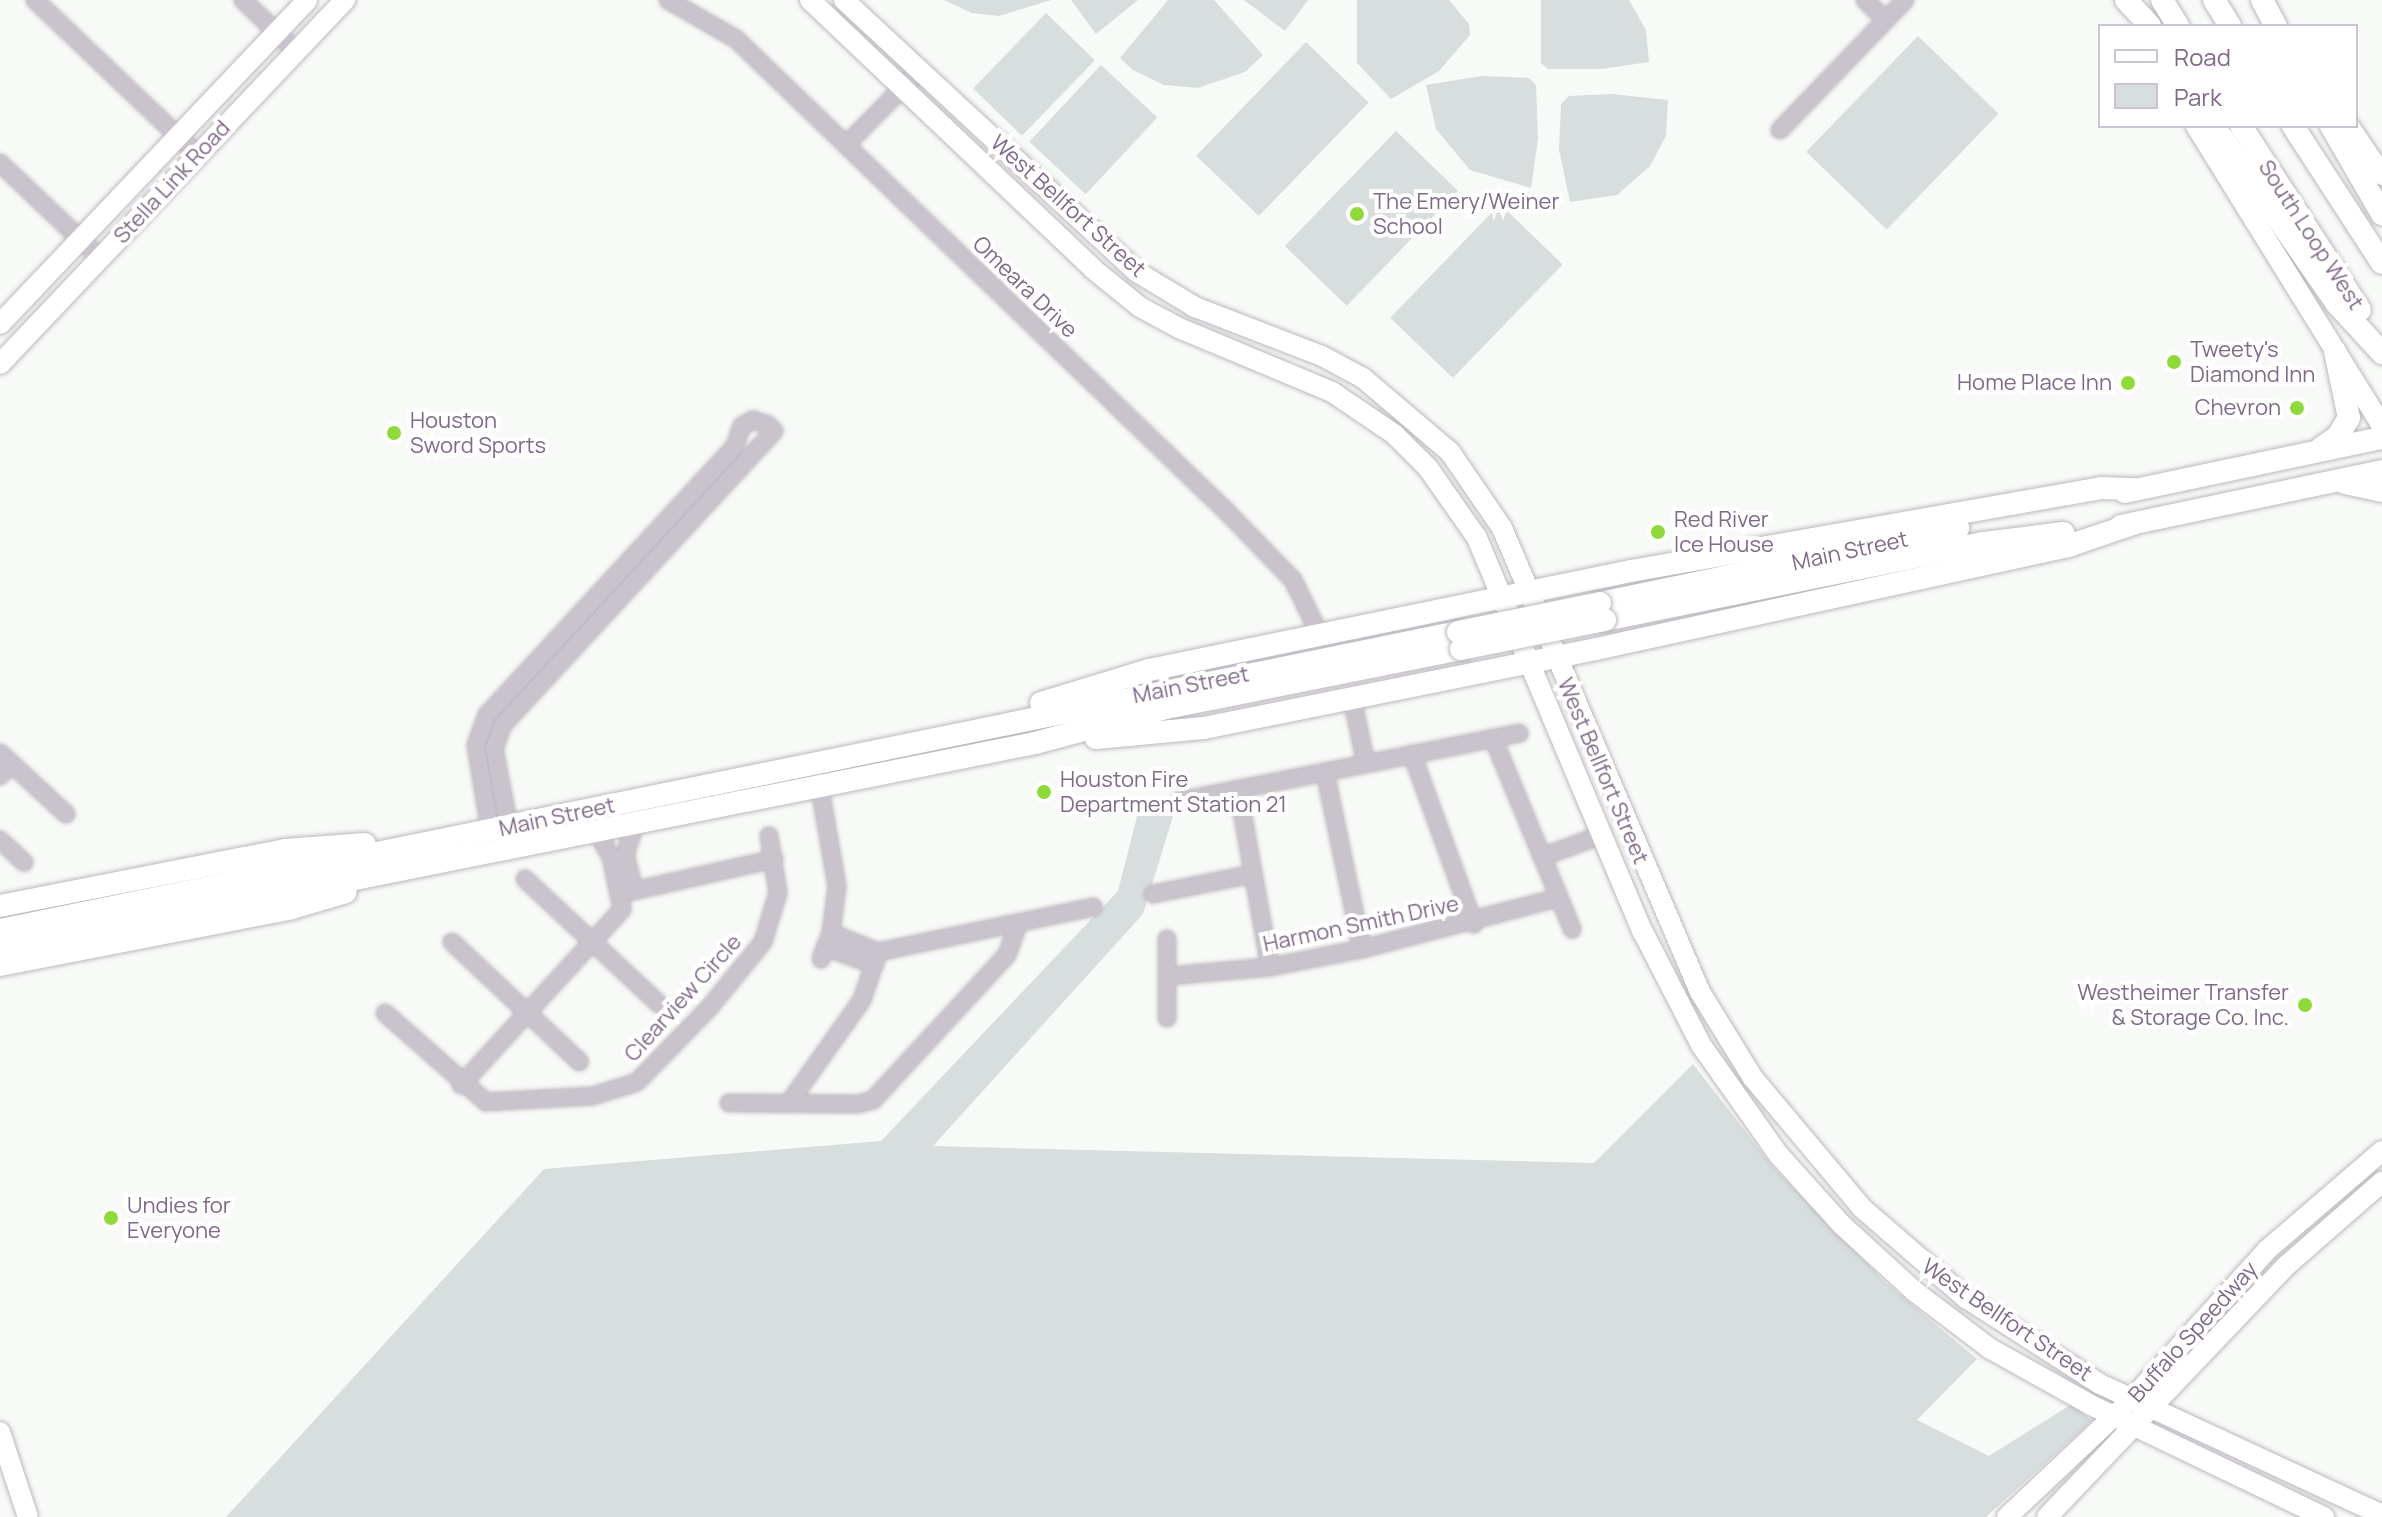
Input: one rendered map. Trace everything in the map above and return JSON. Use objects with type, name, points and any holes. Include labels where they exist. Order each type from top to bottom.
[{"type":"highway","points":[[2125,0],[2148,24]]},
{"type":"highway","points":[[2162,0],[2177,24]]},
{"type":"highway","points":[[2214,0],[2229,24]]},
{"type":"highway","points":[[2264,0],[2275,24]]},
{"type":"highway","points":[[2215,128],[2337,304],[2382,353]]},
{"type":"highway","name":"South Loop West","points":[[2242,128],[2382,343]]},
{"type":"highway","name":"South Loop West","points":[[2294,128],[2382,263]]},
{"type":"highway","points":[[2332,128],[2382,214]]},
{"type":"highway","points":[[2310,455],[2338,436],[2349,418],[2335,351]]},
{"type":"highway","name":"Main Street","points":[[1602,612],[2137,489],[2382,438]]},
{"type":"highway","name":"Main Street","points":[[0,950],[902,745],[1985,543],[2133,524],[2382,471]]},
{"type":"highway","points":[[2336,481],[2382,491]]},
{"type":"highway","points":[[902,745],[1149,670],[1593,579],[2102,488],[2137,489]]},
{"type":"highway","points":[[1035,743],[1204,728],[1596,649],[2071,545],[2133,524]]},
{"type":"highway","points":[[1593,579],[1572,602],[1580,640],[1596,649]]},
{"type":"highway","points":[[1464,606],[1483,622],[1490,652],[1474,674]]},
{"type":"highway","name":"Main Street","points":[[0,930],[466,835],[595,829],[1035,743],[1166,708],[1460,640]]},
{"type":"highway","points":[[0,906],[286,850],[466,835]]},
{"type":"highway","points":[[0,965],[292,908],[496,835]]},
{"type":"main road","name":"Stella Link Road","points":[[0,324],[307,0]]},
{"type":"main road","name":"Stella Link Road","points":[[0,363],[345,0]]},
{"type":"main road","name":"West Bellfort Street","points":[[810,0],[1093,269],[1166,321],[1332,392],[1405,444],[1455,504],[1503,598],[1678,1002],[1750,1119],[1842,1225],[1952,1321],[2046,1382],[2324,1517]]},
{"type":"main road","name":"West Bellfort Street","points":[[844,0],[1111,249],[1166,291],[1363,378],[1425,426],[1479,489],[1531,592],[1627,826],[1700,992],[1753,1078],[1862,1208],[1966,1298],[2132,1399],[2382,1515]]},
{"type":"main road","points":[[2125,0],[2137,24]]},
{"type":"main road","points":[[2264,0],[2281,24]]},
{"type":"main road","points":[[2197,128],[2335,351],[2376,402],[2382,426]]},
{"type":"main road","points":[[2350,128],[2382,175]]},
{"type":"main road","points":[[1093,269],[1111,249]]},
{"type":"main road","points":[[1260,362],[1270,337]]},
{"type":"main road","points":[[1405,444],[1425,426]]},
{"type":"main road","points":[[1604,834],[1627,826]]},
{"type":"main road","points":[[1678,1002],[1700,992]]},
{"type":"main road","name":"Buffalo Speedway","points":[[2007,1517],[2132,1399],[2267,1250],[2382,1151]]},
{"type":"main road","points":[[2350,1178],[2377,1191]]},
{"type":"main road","name":"Buffalo Speedway","points":[[2047,1517],[2137,1426],[2286,1266],[2377,1191]]},
{"type":"main road","points":[[1842,1225],[1862,1208]]},
{"type":"main road","points":[[1952,1321],[1966,1298]]},
{"type":"main road","points":[[0,1432],[28,1517]]},
{"type":"street","points":[[35,0],[198,155]]},
{"type":"street","points":[[243,0],[296,51]]},
{"type":"street","name":"Omeara Drive","points":[[668,0],[723,29],[1277,561],[1312,612],[1320,635]]},
{"type":"street","points":[[1865,0],[1886,20]]},
{"type":"street","points":[[1780,130],[1905,0]]},
{"type":"street","points":[[846,145],[919,71]]},
{"type":"street","points":[[0,163],[100,258]]},
{"type":"street","points":[[762,421],[774,431],[503,725],[494,748],[496,835],[476,745],[487,715],[718,465],[748,422],[762,421]]},
{"type":"street","points":[[718,465],[731,478]]},
{"type":"street","points":[[621,571],[634,583]]},
{"type":"street","points":[[509,691],[522,703]]},
{"type":"street","points":[[1356,697],[1370,763]]},
{"type":"street","points":[[1180,801],[1519,733]]},
{"type":"street","points":[[1493,738],[1572,929]]},
{"type":"street","points":[[1412,754],[1474,924]]},
{"type":"street","points":[[4,764],[66,814]]},
{"type":"street","points":[[1325,772],[1362,949]]},
{"type":"street","points":[[819,783],[836,870],[826,946],[877,958],[1093,907]]},
{"type":"street","points":[[1238,789],[1270,967]]},
{"type":"street","points":[[620,866],[636,822]]},
{"type":"street","points":[[461,1085],[622,909],[627,892],[620,866],[595,829]]},
{"type":"street","points":[[1542,857],[1604,834]]},
{"type":"street","name":"Clearview Circle","points":[[385,1013],[461,1085],[486,1102],[593,1096],[649,1074],[763,942],[777,907],[769,836]]},
{"type":"street","points":[[0,840],[24,862]]},
{"type":"street","points":[[627,892],[774,859]]},
{"type":"street","points":[[1153,894],[1252,874]]},
{"type":"street","name":"Clearview Circle","points":[[525,879],[659,1004]]},
{"type":"street","name":"Harmon Smith Drive","points":[[1169,976],[1270,967],[1362,949],[1474,924],[1558,898]]},
{"type":"street","points":[[729,1103],[873,1100],[1007,955],[1018,924]]},
{"type":"street","points":[[1167,939],[1167,1018]]},
{"type":"street","points":[[452,942],[580,1062]]},
{"type":"street","points":[[789,1103],[862,1000],[877,958]]},
{"type":"green space","points":[[944,0],[1051,0],[999,16],[972,13]]},
{"type":"green space","points":[[1071,0],[1138,0],[1096,34]]},
{"type":"green space","points":[[1168,0],[1214,0],[1263,55],[1245,72],[1198,88],[1164,85],[1133,70],[1120,58]]},
{"type":"green space","points":[[1244,0],[1308,0],[1285,31]]},
{"type":"green space","points":[[1357,0],[1449,0],[1469,24],[1470,35],[1439,71],[1391,99],[1357,63]]},
{"type":"green space","points":[[1541,0],[1629,0],[1646,30],[1649,62],[1602,69],[1548,69],[1541,63]]},
{"type":"green space","points":[[1046,13],[1095,60],[1022,136],[973,89]]},
{"type":"green space","points":[[1918,36],[1999,114],[1887,230],[1806,152]]},
{"type":"green space","points":[[1306,42],[1369,102],[1259,216],[1196,156]]},
{"type":"green space","points":[[1101,65],[1157,118],[1086,194],[1029,142]]},
{"type":"green space","points":[[1482,76],[1529,78],[1536,85],[1538,139],[1531,188],[1470,170],[1436,129],[1426,85]]},
{"type":"green space","points":[[1612,94],[1668,100],[1666,136],[1650,166],[1617,195],[1570,202],[1559,150],[1561,104],[1569,96]]},
{"type":"green space","points":[[1396,131],[1458,191],[1347,306],[1285,246]]},
{"type":"green space","points":[[1500,204],[1563,264],[1453,378],[1390,318]]},
{"type":"green space","points":[[1141,801],[1174,813],[1143,914],[933,1146],[1594,1163],[1693,1064],[1773,1167],[1886,1283],[1977,1359],[1917,1420],[1989,1456],[2072,1404],[2092,1421],[1986,1517],[226,1517],[544,1169],[881,1141],[1118,891]]},
{"type":"place","name":"The Emery/Weiner School","points":[[1357,214]]},
{"type":"place","name":"Tweety's Diamond Inn","points":[[2174,362]]},
{"type":"place","name":"Home Place Inn","points":[[2128,383]]},
{"type":"place","name":"Chevron","points":[[2297,408]]},
{"type":"place","name":"Houston Sword Sports","points":[[394,433]]},
{"type":"place","name":"Red River Ice House","points":[[1658,532]]},
{"type":"place","name":"Houston Fire Department Station 21","points":[[1044,792]]},
{"type":"place","name":"Westheimer Transfer & Storage Co. Inc.","points":[[2305,1005]]},
{"type":"place","name":"Undies for Everyone","points":[[111,1218]]}]
